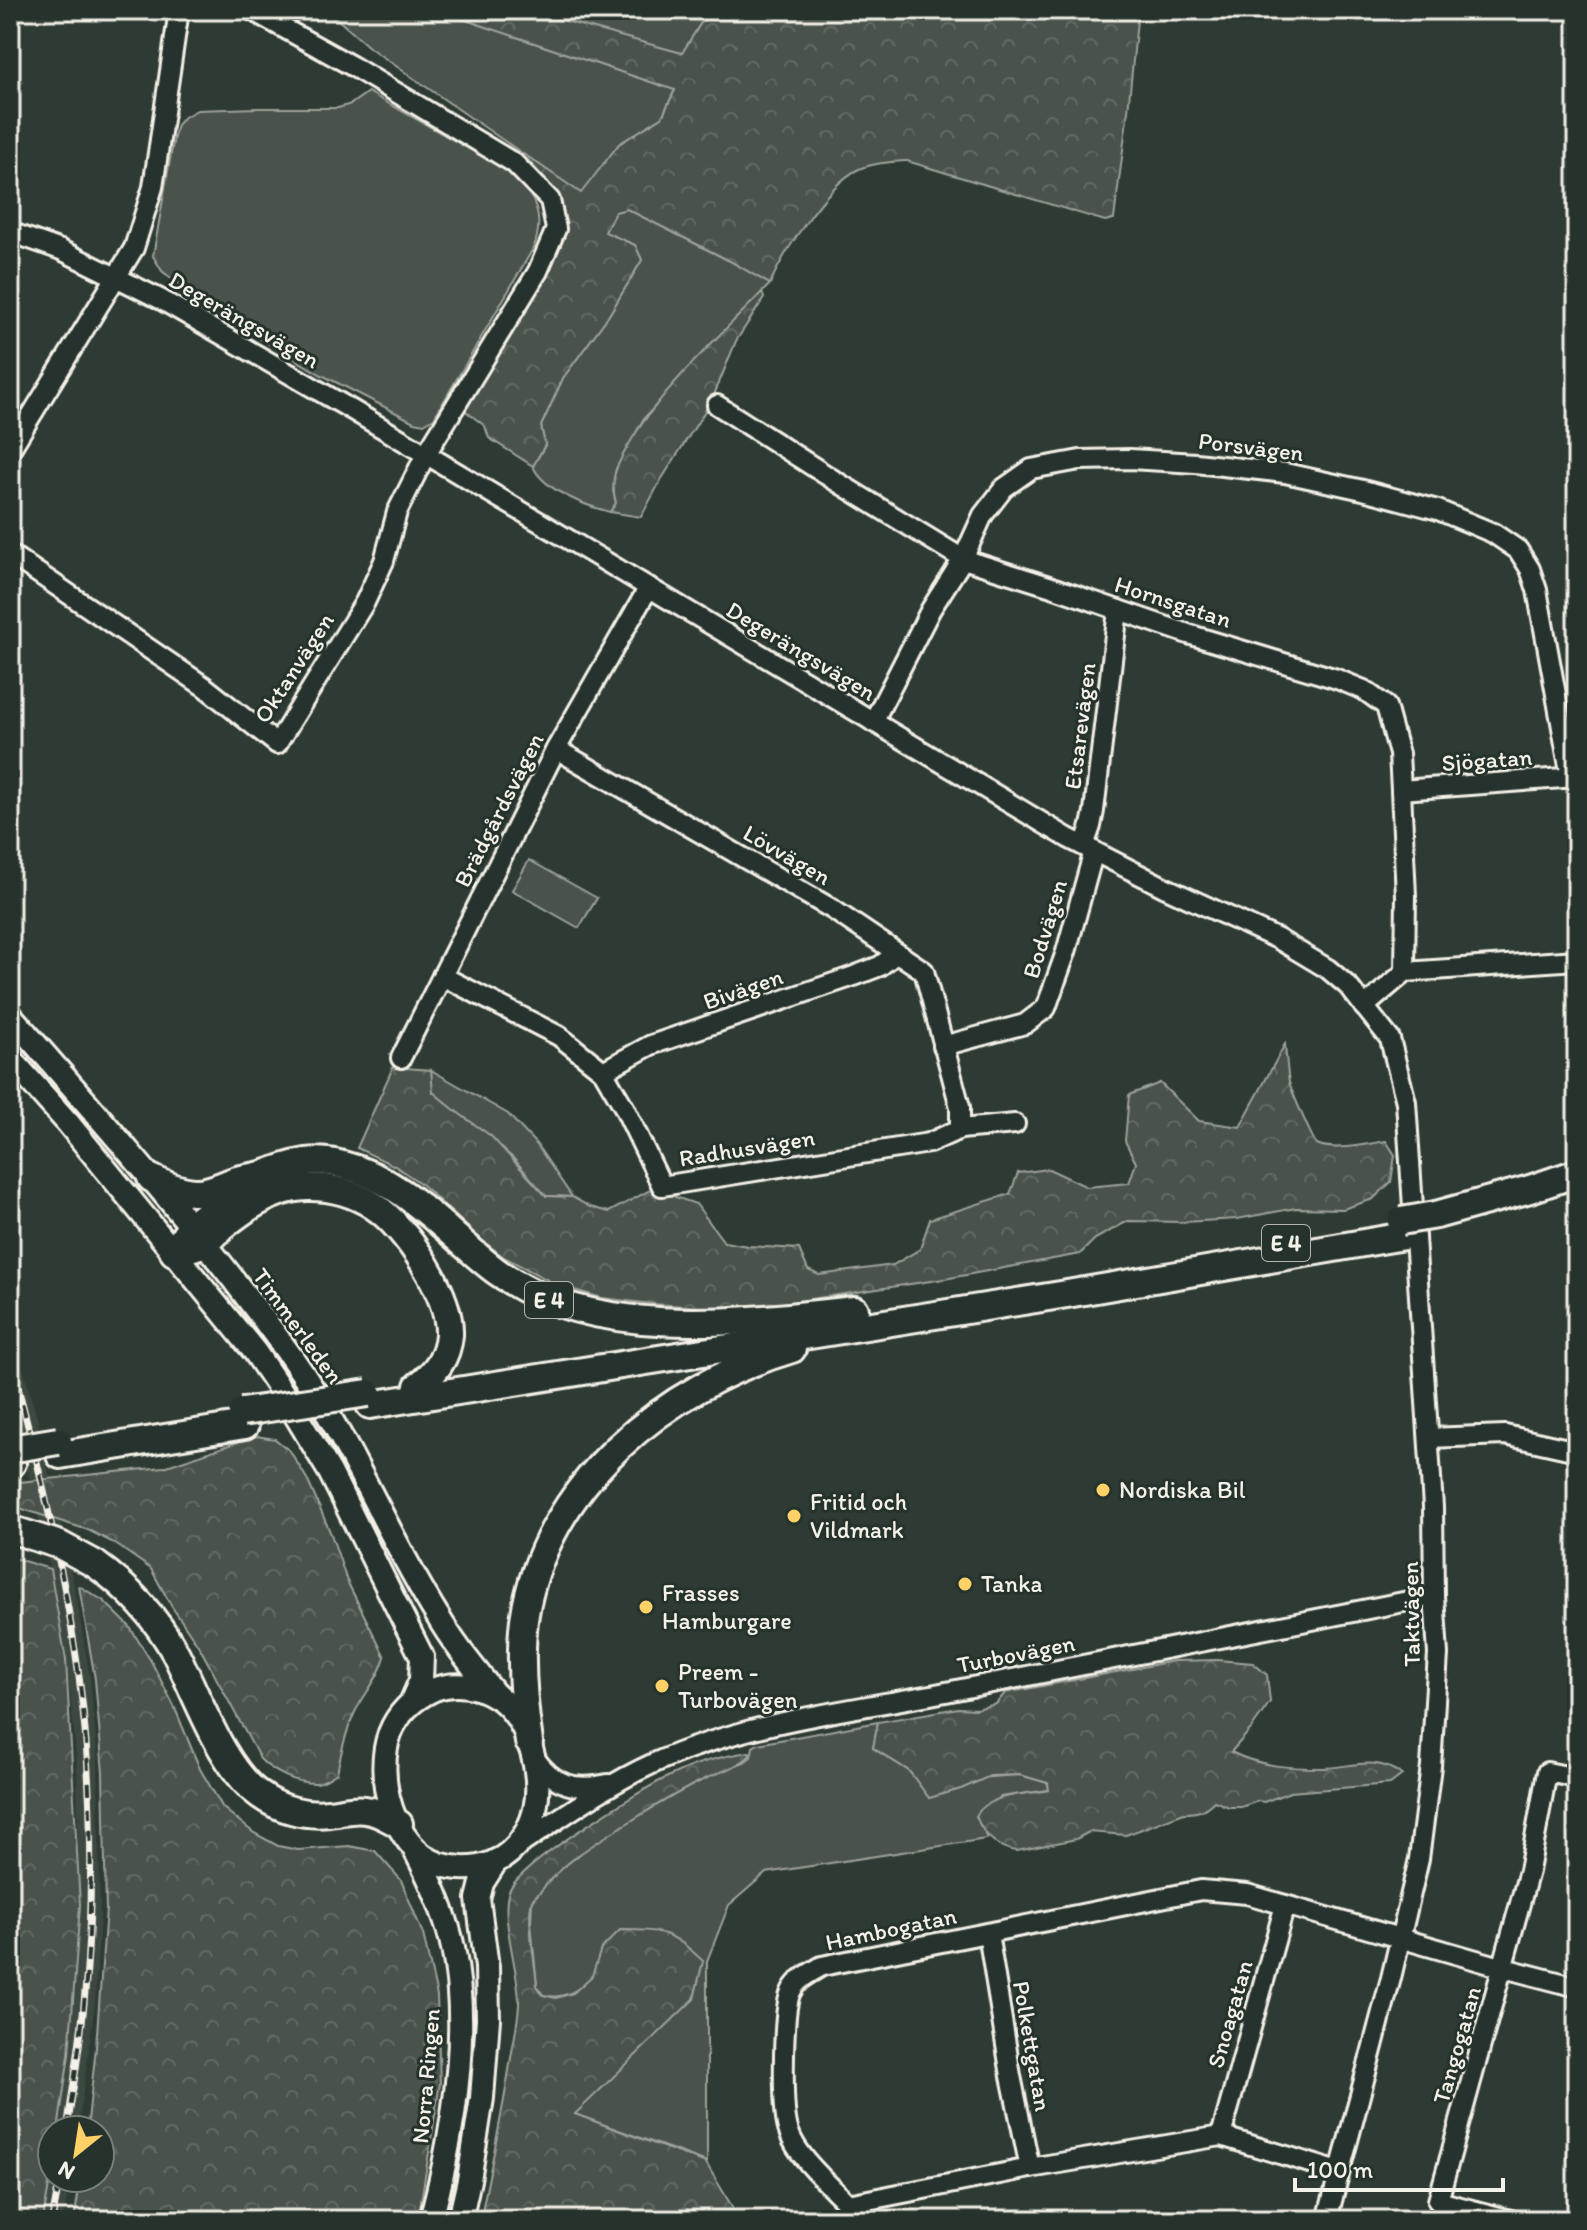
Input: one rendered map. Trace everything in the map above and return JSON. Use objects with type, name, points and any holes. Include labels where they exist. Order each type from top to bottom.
[{"type":"highway","name":"E 4","points":[[151,1178],[179,1189],[200,1192],[300,1162],[343,1165],[366,1173],[406,1196],[511,1282],[578,1310],[691,1322],[780,1318],[878,1308]]},
{"type":"highway","name":"E 4","points":[[11,1459],[59,1448],[924,1316],[1306,1254],[1436,1221],[1577,1173]]},
{"type":"highway","name":"E 4","points":[[198,1234],[242,1187],[261,1175]]},
{"type":"highway","name":"E 4","points":[[174,1252],[198,1234],[286,1190],[330,1188],[372,1204],[389,1217],[420,1256],[448,1321],[449,1334],[443,1357],[431,1376],[418,1386]]},
{"type":"highway","name":"E 4","points":[[1436,1221],[1479,1218],[1577,1188]]},
{"type":"highway","name":"E 4","points":[[369,1399],[418,1386],[1064,1276],[1403,1228]]},
{"type":"highway","name":"E 4","points":[[531,1749],[521,1664],[523,1630],[530,1595],[543,1553],[564,1514],[604,1461],[662,1412],[731,1373],[787,1351],[855,1331],[924,1316]]},
{"type":"highway","points":[[21,1533],[60,1545],[95,1564],[141,1603],[175,1654],[232,1765],[248,1785],[271,1802],[297,1811],[326,1814],[368,1810],[399,1824]]},
{"type":"main road","name":"Timmerleden","points":[[10,1015],[198,1234],[275,1335],[310,1384],[339,1433],[428,1602],[457,1646],[498,1698]]},
{"type":"main road","name":"Timmerleden","points":[[10,1058],[174,1252],[255,1352],[280,1389],[337,1485],[422,1657],[421,1680],[411,1703]]},
{"type":"main road","points":[[460,2220],[478,2126],[488,2019],[487,1967],[479,1892],[486,1874],[504,1856],[526,1833],[535,1810],[537,1786],[531,1749],[516,1717],[498,1698],[472,1686],[449,1685],[428,1692],[411,1703],[396,1720],[387,1742],[385,1756],[389,1797],[405,1837],[432,1861],[455,1868],[472,1868],[504,1856]]},
{"type":"main road","name":"Norra Ringen","points":[[414,1847],[447,1925],[460,1992],[458,2069],[447,2147],[431,2220]]},
{"type":"street","points":[[10,450],[134,248],[153,187],[179,10]]},
{"type":"street","points":[[251,10],[514,163],[550,200],[556,229],[538,271],[426,454]]},
{"type":"street","name":"Degerängsvägen","points":[[10,232],[61,250],[174,307],[1089,848],[1294,948],[1328,969],[1348,986],[1364,1007]]},
{"type":"street","name":"Hornsgatan","points":[[717,405],[963,559],[1188,634],[1337,679],[1364,690],[1386,706],[1399,754],[1406,896],[1405,972]]},
{"type":"street","name":"Oktanvägen","points":[[10,554],[205,687],[277,744],[365,602],[384,561],[397,512],[426,454]]},
{"type":"street","name":"Porsvägen","points":[[873,722],[931,609],[963,559],[983,515],[1004,488],[1031,469],[1080,460],[1196,463],[1285,473],[1438,510],[1493,533],[1518,550],[1530,569],[1537,590],[1574,777]]},
{"type":"street","name":"Brädgårdsvägen","points":[[401,1058],[556,749],[649,587]]},
{"type":"street","name":"Etsarevägen","points":[[1089,848],[1118,610]]},
{"type":"street","name":"Lövvägen","points":[[556,749],[832,909],[924,971],[943,1046]]},
{"type":"street","name":"Sjögatan","points":[[1401,790],[1574,777]]},
{"type":"street","name":"Bodvägen","points":[[943,1046],[1025,1024],[1046,1008],[1066,952],[1089,848]]},
{"type":"street","name":"Bivägen","points":[[603,1071],[651,1045],[854,976],[880,966],[897,953]]},
{"type":"street","points":[[1364,1007],[1405,972],[1577,960]]},
{"type":"street","name":"Radhusvägen","points":[[442,976],[559,1036],[603,1071],[662,1186],[929,1143],[960,1129],[1015,1124]]},
{"type":"street","name":"Taktvägen","points":[[1327,2220],[1419,1859],[1431,1766],[1438,1654],[1429,1438],[1406,1102],[1390,1039],[1364,1007]]},
{"type":"street","points":[[943,1046],[960,1107],[960,1129]]},
{"type":"street","points":[[1429,1438],[1505,1435],[1577,1451]]},
{"type":"street","name":"Turbovägen","points":[[504,1856],[615,1782],[683,1752],[767,1725],[1434,1596]]},
{"type":"street","name":"Turbovägen","points":[[531,1749],[552,1778],[571,1786],[590,1788],[615,1782]]},
{"type":"street","name":"Tangogatan","points":[[1511,2220],[1438,2201],[1529,1871],[1547,1772],[1577,1778]]},
{"type":"street","name":"Hambogatan","points":[[1339,2172],[1221,2136],[1030,2168],[848,2204],[803,2155],[789,2132],[784,2093],[790,1995],[800,1979],[822,1966],[1201,1890],[1247,1894],[1400,1937]]},
{"type":"street","name":"Snoagatan","points":[[1221,2136],[1285,1905]]},
{"type":"street","name":"Polkettgatan","points":[[988,1933],[1011,2076],[1030,2168]]},
{"type":"street","name":"Tangogatan","points":[[1400,1937],[1577,1987]]},
{"type":"shaded area","points":[[10,1322],[37,1418],[77,1601],[90,1678],[98,1763],[100,1917],[95,2002],[80,2114],[59,2114],[74,2000],[79,1916],[77,1764],[69,1680],[36,1504],[10,1397]]},
{"type":"shaded area","points":[[46,2194],[67,2194],[63,2220],[42,2220]]},
{"type":"green space","points":[[327,10],[436,10],[675,90],[662,117],[619,144],[581,194],[370,48]]},
{"type":"green space","points":[[436,10],[525,10],[682,53],[709,10],[1138,10],[1114,219],[1105,221],[907,161],[875,164],[845,178],[820,204],[795,238],[770,284],[627,209],[615,212],[605,232],[635,245],[642,260],[609,315],[563,378],[541,426],[545,445],[533,466],[489,438],[485,426],[463,409],[554,259],[560,242],[563,216],[560,204],[548,183],[527,159],[581,193],[619,144],[662,117],[675,90]]},
{"type":"green space","points":[[525,10],[709,10],[682,54]]},
{"type":"green space","points":[[368,92],[501,167],[528,192],[537,211],[538,234],[534,247],[434,418],[424,424],[414,422],[320,374],[264,341],[181,286],[162,271],[153,256],[174,137],[177,125],[183,118],[197,110],[338,108],[351,104]]},
{"type":"green space","points":[[627,209],[770,284],[644,418],[616,469],[613,491],[616,503],[610,512],[555,490],[533,466],[545,445],[541,426],[563,378],[609,315],[642,260],[635,245],[604,232],[614,212]]},
{"type":"green space","points":[[762,292],[764,298],[736,341],[712,400],[641,517],[610,512],[616,503],[615,471],[645,419],[682,374]]},
{"type":"green space","points":[[529,860],[597,898],[579,928],[512,890]]},
{"type":"green space","points":[[1285,1044],[1289,1082],[1317,1144],[1341,1147],[1386,1141],[1395,1155],[1391,1182],[1373,1199],[1343,1209],[1296,1208],[1237,1219],[1128,1221],[1095,1239],[1080,1254],[944,1279],[771,1305],[720,1308],[652,1304],[602,1298],[557,1285],[504,1257],[420,1183],[395,1166],[357,1148],[393,1067],[431,1070],[433,1092],[491,1136],[546,1196],[572,1197],[590,1207],[609,1212],[652,1189],[696,1204],[724,1242],[799,1249],[808,1270],[819,1275],[893,1265],[920,1249],[930,1219],[1010,1194],[1018,1173],[1049,1169],[1087,1187],[1129,1183],[1136,1163],[1125,1141],[1129,1095],[1160,1083],[1199,1121],[1240,1127]]},
{"type":"green space","points":[[431,1070],[508,1114],[537,1145],[572,1197],[546,1196],[513,1158],[432,1092]]},
{"type":"green space","points":[[256,1436],[275,1439],[290,1451],[307,1479],[347,1581],[385,1657],[352,1719],[337,1773],[317,1783],[285,1776],[260,1759],[200,1648],[151,1569],[114,1543],[88,1530],[10,1505],[10,1483],[164,1467]]},
{"type":"green space","points":[[10,1557],[50,1569],[66,1660],[80,1905],[69,2055],[60,2114],[36,2114],[36,2194],[48,2194],[43,2220],[10,2220]]},
{"type":"green space","points":[[79,1586],[104,1601],[129,1626],[151,1661],[200,1769],[223,1808],[254,1833],[278,1846],[298,1850],[349,1846],[375,1851],[401,1880],[423,1934],[437,1996],[440,2084],[418,2220],[74,2220],[78,2194],[116,2194],[116,2114],[89,2114],[106,1909],[103,1773],[95,1679]]},
{"type":"green space","points":[[1174,1661],[1253,1663],[1267,1675],[1270,1702],[1231,1752],[1276,1766],[1323,1768],[1373,1764],[1383,1765],[1402,1775],[1390,1784],[1290,1792],[1241,1807],[1229,1807],[1214,1801],[1200,1811],[1184,1813],[1126,1835],[1089,1832],[1076,1839],[1017,1851],[992,1840],[976,1816],[982,1808],[998,1799],[1049,1790],[1048,1783],[1020,1775],[990,1776],[929,1798],[909,1771],[873,1748],[878,1722],[958,1708],[976,1709],[996,1704],[1005,1693]]},
{"type":"green space","points":[[878,1722],[873,1748],[909,1771],[918,1782],[1020,1775],[1048,1783],[1049,1790],[1000,1797],[979,1823],[986,1839],[766,1873],[729,1905],[707,1961],[707,2162],[574,2114],[693,1999],[601,1949],[594,1971],[584,1985],[564,1995],[543,1995],[537,1986],[532,1901],[554,1874],[597,1840],[678,1792],[744,1762],[751,1757],[753,1747],[758,1744]]},
{"type":"green space","points":[[749,1752],[748,1757],[737,1764],[676,1794],[582,1852],[533,1898],[530,1908],[537,1986],[543,1995],[556,1998],[573,1993],[592,1976],[601,1949],[620,1930],[666,1934],[703,1961],[694,1999],[575,2114],[706,2163],[740,2220],[480,2220],[518,2012],[518,1991],[506,1912],[510,1889],[560,1844],[637,1794],[692,1766]]},
{"type":"railway","points":[[10,1358],[58,1556],[84,1716],[91,1882],[87,1965],[69,2114]]},
{"type":"railway","points":[[52,2220],[57,2194]]},
{"type":"place","name":"Nordiska Bil","points":[[1103,1490]]},
{"type":"place","name":"Fritid och Vildmark","points":[[794,1516]]},
{"type":"place","name":"Tanka","points":[[965,1584]]},
{"type":"place","name":"Frasses Hamburgare","points":[[646,1607]]},
{"type":"place","name":"Preem - Turbovägen","points":[[662,1686]]}]
